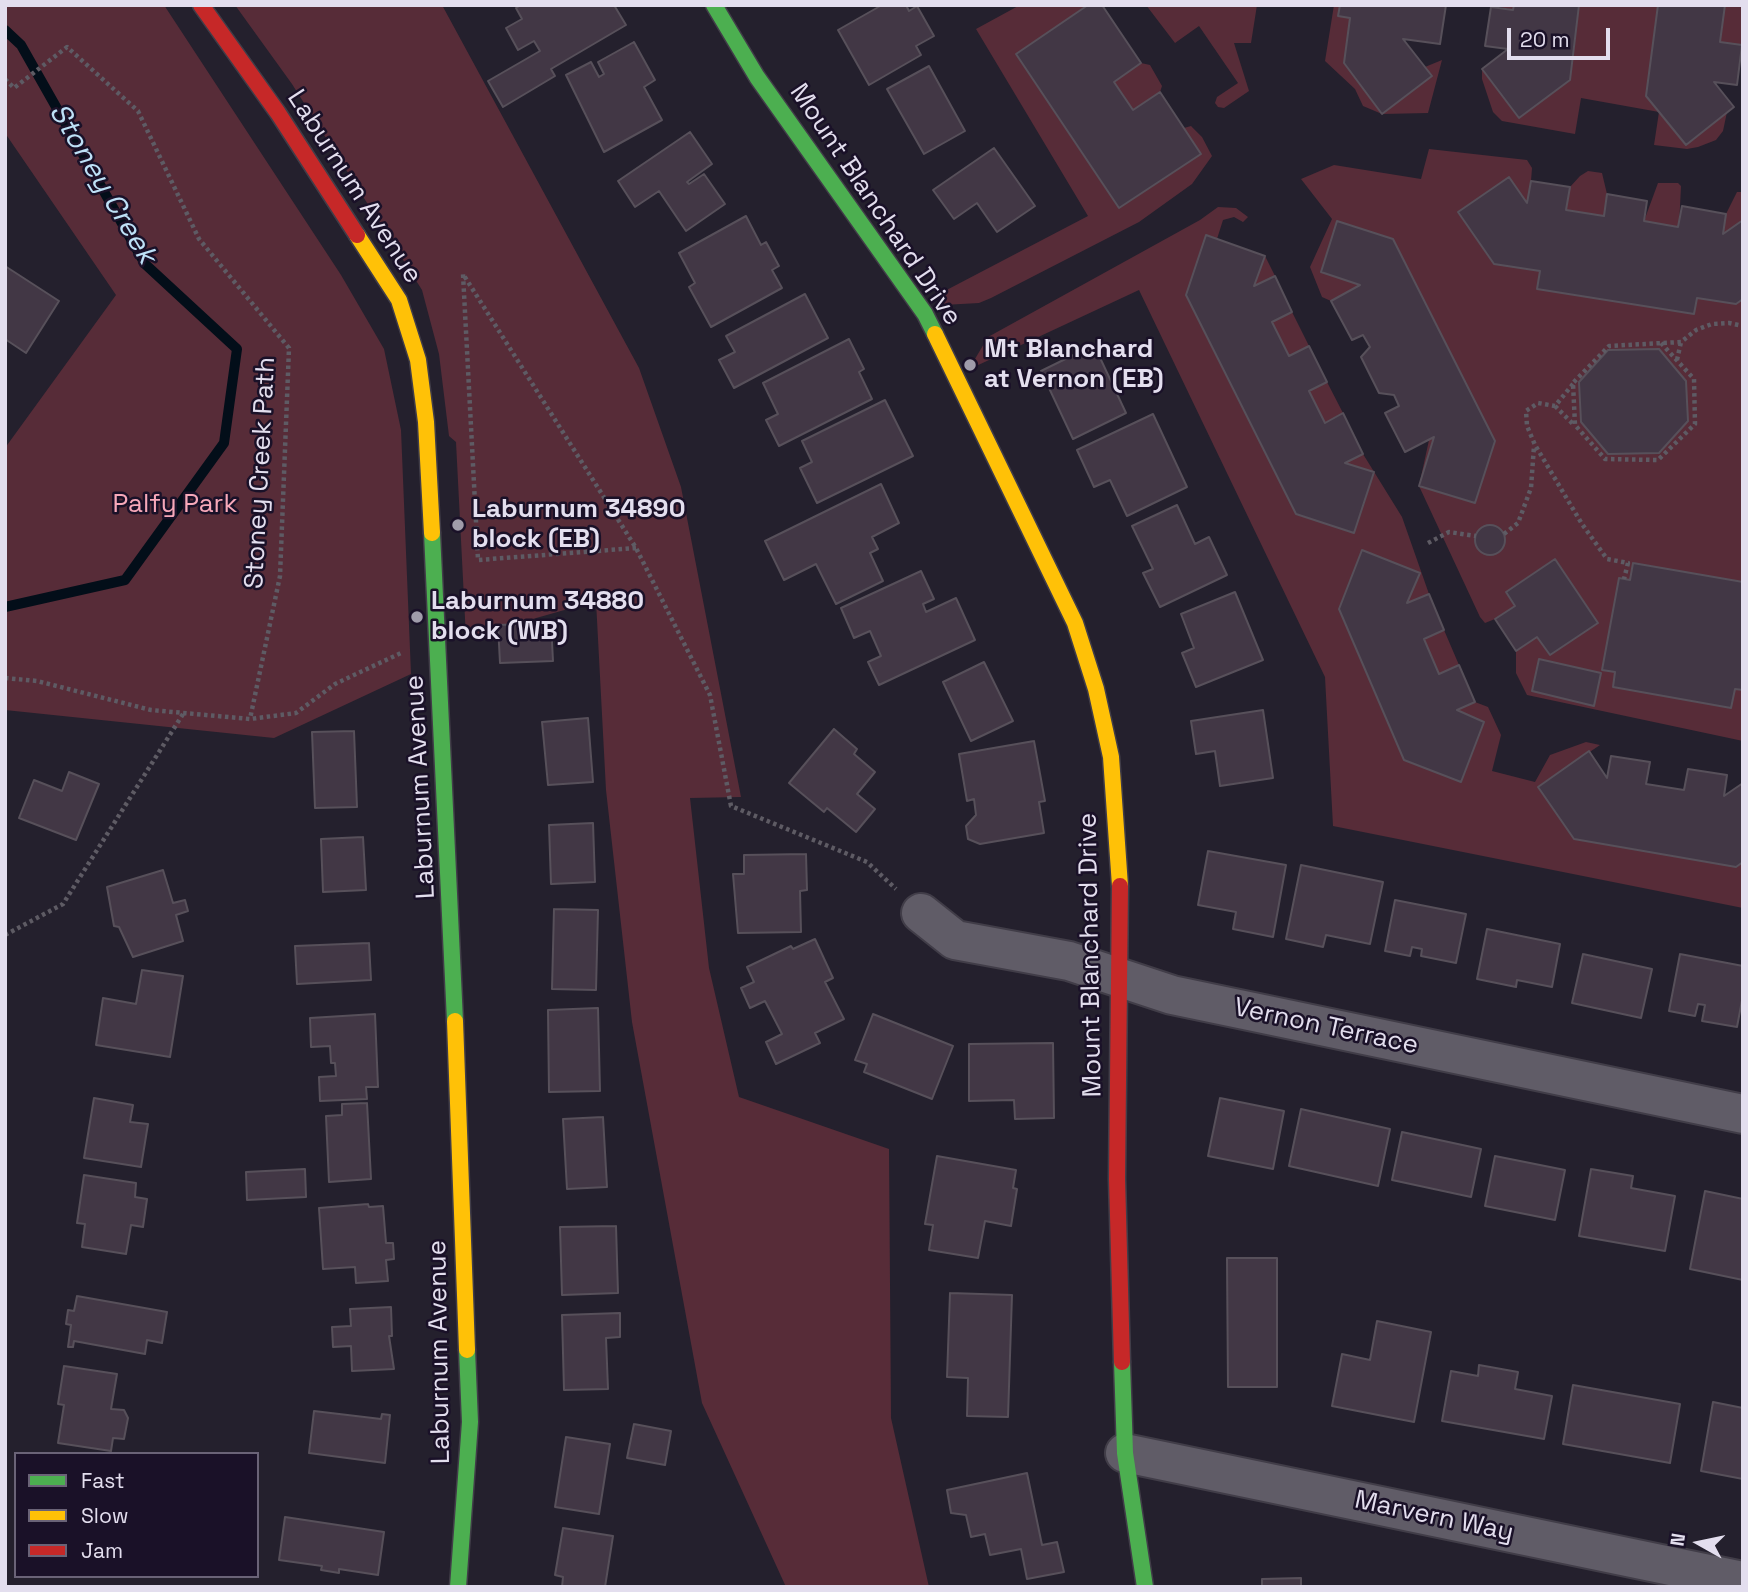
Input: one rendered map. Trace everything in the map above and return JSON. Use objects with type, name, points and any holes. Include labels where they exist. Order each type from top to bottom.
[{"type":"street","name":"Laburnum Avenue","points":[[201,5],[278,113],[399,300],[418,360],[426,422],[443,718],[470,1409],[458,1587]]},
{"type":"street","name":"Mount Blanchard Drive","points":[[714,5],[757,77],[925,314],[1075,623],[1096,689],[1111,757],[1120,866],[1117,1179],[1125,1453],[1145,1587]]},
{"type":"street","name":"Vernon Terrace","points":[[921,913],[955,940],[1069,961],[1172,995],[1743,1114]]},
{"type":"street","name":"Marvern Way","points":[[1125,1453],[1743,1581]]},
{"type":"path","name":"Stoney Creek Path","points":[[5,79],[14,88],[67,47],[138,111],[199,239],[289,348],[279,576],[250,719]]},
{"type":"path","points":[[636,548],[478,560],[463,274],[636,548],[710,695],[731,806],[867,862],[921,913]]},
{"type":"path","points":[[1555,406],[1609,346],[1681,342],[1696,330],[1712,324],[1743,326]]},
{"type":"path","points":[[1677,360],[1681,342]]},
{"type":"path","points":[[1624,579],[1628,564],[1607,559],[1582,524],[1535,445],[1527,426],[1526,411],[1538,403],[1555,406],[1605,459],[1658,460],[1695,424],[1694,379],[1661,343]]},
{"type":"path","points":[[1573,383],[1575,425]]},
{"type":"path","points":[[1504,534],[1518,523],[1531,488],[1535,445]]},
{"type":"path","points":[[1428,544],[1449,532],[1476,536]]},
{"type":"path","points":[[5,678],[37,681],[151,710],[250,719],[296,713],[335,684],[413,647]]},
{"type":"path","points":[[5,935],[59,909],[131,800],[183,714]]},
{"type":"green space","name":"Palfy Park","points":[[5,5],[164,5],[341,275],[384,349],[401,430],[411,674],[274,738],[5,710],[5,448],[116,295],[5,133]]},
{"type":"green space","points":[[235,5],[442,5],[639,368],[681,487],[741,797],[690,798],[709,968],[739,1097],[889,1149],[891,1418],[929,1587],[786,1587],[702,1403],[632,1022],[606,790],[596,601],[466,638],[456,442],[449,436],[439,354],[422,290],[292,84]]},
{"type":"green space","points":[[1020,5],[1099,5],[1115,81],[1141,63],[1150,65],[1162,86],[1160,92],[1133,110],[1184,128],[1191,126],[1202,137],[1212,156],[1192,184],[1139,222],[991,298],[979,303],[943,305],[937,295],[1088,216],[976,29]]},
{"type":"green space","points":[[1146,5],[1257,5],[1251,43],[1234,43],[1249,91],[1224,108],[1218,107],[1215,103],[1217,97],[1238,83],[1199,26],[1175,43]]},
{"type":"green space","points":[[1334,5],[1416,5],[1403,39],[1425,67],[1442,60],[1428,113],[1382,114],[1363,106],[1355,89],[1325,61]]},
{"type":"green space","points":[[1491,5],[1743,5],[1742,45],[1720,42],[1714,81],[1727,112],[1723,131],[1716,140],[1698,147],[1687,149],[1654,145],[1659,112],[1581,98],[1575,134],[1502,121],[1493,112],[1482,79],[1482,69],[1508,49],[1513,10]]},
{"type":"green space","points":[[1429,149],[1527,160],[1532,168],[1531,181],[1566,209],[1570,187],[1580,176],[1588,171],[1602,173],[1607,194],[1605,216],[1644,221],[1658,183],[1678,183],[1681,186],[1679,227],[1726,214],[1737,192],[1743,192],[1743,741],[1527,695],[1516,673],[1516,651],[1495,619],[1485,623],[1480,617],[1419,486],[1429,440],[1399,406],[1363,335],[1331,301],[1322,297],[1310,267],[1332,219],[1301,179],[1334,165],[1421,179]]},
{"type":"green space","points":[[1218,207],[1236,208],[1248,217],[1243,222],[1234,217],[1223,220],[1217,239],[1265,256],[1275,276],[1272,321],[1292,312],[1309,346],[1290,356],[1309,391],[1327,382],[1343,413],[1325,423],[1363,454],[1402,517],[1429,594],[1408,603],[1424,639],[1444,630],[1459,665],[1440,674],[1457,710],[1475,702],[1488,707],[1501,735],[1492,771],[1535,782],[1550,755],[1586,742],[1600,745],[1538,787],[1574,839],[1736,867],[1743,862],[1743,908],[1333,826],[1325,677],[1139,290],[974,367],[972,364],[988,337],[1200,220]]},
{"type":"building","points":[[521,5],[614,5],[626,25],[551,69],[555,76],[503,107],[488,81],[540,51],[534,41],[518,50],[506,28],[522,19],[516,8]]},
{"type":"building","points":[[882,5],[906,5],[909,11],[917,6],[934,36],[916,46],[921,55],[869,85],[838,30]]},
{"type":"building","points":[[1088,5],[1102,5],[1141,63],[1114,82],[1133,110],[1160,92],[1201,154],[1119,208],[1016,54]]},
{"type":"building","points":[[1340,5],[1446,5],[1440,44],[1403,39],[1432,76],[1382,114],[1344,63],[1350,18],[1338,16]]},
{"type":"building","points":[[1514,5],[1579,5],[1570,80],[1519,118],[1482,69],[1508,49],[1485,46],[1491,7],[1513,10]]},
{"type":"building","points":[[1658,5],[1725,5],[1720,42],[1742,45],[1737,85],[1714,82],[1734,107],[1686,145],[1646,96]]},
{"type":"building","points":[[634,42],[655,80],[644,87],[662,120],[604,152],[566,75],[591,62],[599,77],[604,74],[598,62]]},
{"type":"building","points":[[929,66],[965,131],[924,154],[887,89]]},
{"type":"building","points":[[690,132],[712,164],[687,182],[689,184],[704,174],[725,204],[686,231],[659,191],[635,207],[618,181]]},
{"type":"building","points":[[994,148],[1035,206],[997,232],[977,203],[954,219],[933,190]]},
{"type":"building","points":[[1509,177],[1527,203],[1531,181],[1570,187],[1566,210],[1604,216],[1607,194],[1647,201],[1644,221],[1678,227],[1682,206],[1726,214],[1723,234],[1743,220],[1743,299],[1736,304],[1697,298],[1694,314],[1537,289],[1540,271],[1494,264],[1458,212]]},
{"type":"building","points":[[746,216],[761,245],[766,242],[779,266],[772,270],[782,288],[711,327],[689,287],[695,283],[679,253]]},
{"type":"building","points":[[1337,221],[1393,239],[1495,441],[1475,503],[1419,486],[1434,437],[1405,452],[1385,413],[1399,406],[1394,395],[1379,393],[1361,357],[1370,347],[1363,335],[1352,340],[1331,301],[1360,285],[1321,272]]},
{"type":"building","points":[[1206,235],[1265,256],[1254,286],[1275,276],[1292,312],[1272,322],[1289,356],[1309,346],[1327,382],[1309,391],[1325,423],[1343,413],[1363,454],[1345,463],[1374,472],[1354,533],[1296,514],[1186,295]]},
{"type":"building","points":[[5,266],[59,301],[26,353],[5,339]]},
{"type":"building","points":[[805,294],[828,338],[734,388],[719,360],[735,352],[726,336]]},
{"type":"building","points":[[849,339],[864,369],[859,372],[872,399],[779,446],[766,420],[778,414],[763,383]]},
{"type":"building","points":[[1094,345],[1126,413],[1073,439],[1041,371]]},
{"type":"building","points":[[1659,349],[1686,381],[1688,421],[1659,453],[1608,454],[1581,422],[1579,382],[1608,350]]},
{"type":"building","points":[[885,400],[913,456],[817,503],[800,468],[812,462],[802,441]]},
{"type":"building","points":[[1153,414],[1187,487],[1127,516],[1110,480],[1094,487],[1077,450]]},
{"type":"building","points":[[881,484],[899,523],[872,537],[878,549],[870,553],[883,581],[836,604],[816,564],[784,580],[765,541]]},
{"type":"building","points":[[1177,505],[1195,544],[1209,537],[1227,575],[1160,607],[1143,573],[1153,569],[1132,526]]},
{"type":"building","points":[[1490,525],[1496,526],[1504,534],[1504,546],[1496,554],[1490,555],[1484,554],[1476,546],[1475,540],[1476,534],[1484,526]]},
{"type":"building","points":[[1362,550],[1420,573],[1407,603],[1429,594],[1444,630],[1424,639],[1439,674],[1459,665],[1475,702],[1457,710],[1484,722],[1461,782],[1404,760],[1339,609]]},
{"type":"building","points":[[1555,559],[1598,623],[1550,655],[1537,637],[1516,651],[1495,619],[1515,606],[1506,592]]},
{"type":"building","points":[[1633,563],[1743,582],[1743,690],[1735,689],[1731,708],[1613,687],[1615,672],[1602,670],[1619,578],[1630,580]]},
{"type":"building","points":[[921,571],[934,599],[923,604],[926,612],[956,598],[975,640],[879,685],[868,662],[881,656],[870,631],[854,638],[841,608]]},
{"type":"building","points":[[1235,592],[1263,660],[1196,687],[1182,653],[1194,648],[1181,614]]},
{"type":"building","points":[[551,623],[553,661],[500,663],[498,625]]},
{"type":"building","points":[[1539,659],[1601,673],[1594,706],[1532,691]]},
{"type":"building","points":[[984,662],[1013,721],[971,741],[943,682]]},
{"type":"building","points":[[1263,710],[1273,778],[1220,786],[1215,751],[1196,754],[1191,721]]},
{"type":"building","points":[[588,718],[593,782],[548,785],[542,722]]},
{"type":"building","points":[[834,729],[857,749],[854,754],[875,772],[857,794],[875,809],[856,832],[827,808],[824,812],[789,783]]},
{"type":"building","points":[[354,731],[357,807],[315,808],[312,732]]},
{"type":"building","points":[[1034,741],[1045,801],[1039,802],[1044,833],[980,844],[968,839],[966,826],[976,815],[974,799],[967,801],[959,754]]},
{"type":"building","points":[[1589,751],[1607,778],[1611,756],[1650,762],[1646,784],[1684,790],[1688,769],[1727,775],[1724,796],[1743,783],[1743,862],[1736,867],[1574,839],[1538,787]]},
{"type":"building","points":[[69,772],[99,784],[76,840],[19,818],[34,780],[62,791]]},
{"type":"building","points":[[593,823],[595,882],[551,884],[549,825]]},
{"type":"building","points":[[363,837],[366,890],[323,892],[321,839]]},
{"type":"building","points":[[1208,851],[1286,865],[1273,937],[1233,929],[1236,912],[1198,905]]},
{"type":"building","points":[[806,854],[807,890],[800,891],[801,932],[738,933],[733,874],[744,874],[744,855]]},
{"type":"building","points":[[1301,865],[1383,882],[1370,944],[1326,935],[1323,947],[1286,939]]},
{"type":"building","points":[[163,870],[173,903],[185,900],[188,911],[176,915],[183,941],[133,957],[119,927],[114,926],[107,887]]},
{"type":"building","points":[[1395,900],[1466,914],[1456,963],[1421,956],[1422,949],[1412,947],[1410,956],[1385,951]]},
{"type":"building","points":[[554,909],[598,910],[596,990],[552,989]]},
{"type":"building","points":[[1487,929],[1560,944],[1552,987],[1517,980],[1516,987],[1477,979]]},
{"type":"building","points":[[815,939],[833,978],[825,982],[844,1019],[815,1033],[820,1043],[776,1064],[766,1042],[782,1034],[765,1001],[750,1008],[741,988],[754,982],[747,967],[791,946],[793,949]]},
{"type":"building","points":[[369,943],[371,980],[297,984],[295,946]]},
{"type":"building","points":[[1583,954],[1652,969],[1641,1018],[1572,1003]]},
{"type":"building","points":[[1680,954],[1743,966],[1743,995],[1737,1027],[1702,1021],[1705,1005],[1698,1004],[1695,1016],[1669,1011]]},
{"type":"building","points":[[142,970],[183,976],[170,1057],[96,1045],[103,998],[136,1004]]},
{"type":"building","points":[[598,1008],[600,1091],[549,1092],[548,1010]]},
{"type":"building","points":[[375,1014],[378,1087],[366,1087],[367,1099],[320,1101],[319,1077],[336,1076],[335,1063],[331,1063],[330,1046],[311,1047],[310,1018]]},
{"type":"building","points":[[873,1014],[953,1046],[932,1099],[864,1072],[867,1064],[855,1060]]},
{"type":"building","points":[[1053,1043],[1054,1118],[1015,1119],[1014,1100],[969,1101],[969,1044]]},
{"type":"building","points":[[94,1098],[133,1105],[130,1122],[148,1124],[141,1167],[84,1158]]},
{"type":"building","points":[[1220,1098],[1284,1111],[1273,1169],[1208,1156]]},
{"type":"building","points":[[367,1103],[371,1179],[329,1182],[326,1116],[342,1115],[342,1104]]},
{"type":"building","points":[[1301,1109],[1390,1129],[1378,1186],[1289,1166]]},
{"type":"building","points":[[603,1117],[607,1187],[567,1189],[563,1119]]},
{"type":"building","points":[[1402,1132],[1481,1149],[1471,1197],[1392,1180]]},
{"type":"building","points":[[937,1156],[1016,1170],[1013,1188],[1017,1189],[1011,1226],[985,1221],[978,1258],[929,1250],[933,1225],[925,1224]]},
{"type":"building","points":[[1495,1156],[1565,1170],[1555,1220],[1485,1206]]},
{"type":"building","points":[[305,1169],[306,1197],[247,1200],[246,1172]]},
{"type":"building","points":[[1591,1169],[1633,1176],[1631,1188],[1675,1196],[1665,1251],[1579,1236]]},
{"type":"building","points":[[84,1175],[136,1183],[135,1197],[147,1199],[143,1227],[131,1225],[126,1254],[82,1247],[85,1224],[77,1223]]},
{"type":"building","points":[[1705,1191],[1743,1199],[1743,1280],[1690,1269]]},
{"type":"building","points":[[368,1204],[369,1207],[383,1206],[386,1243],[393,1243],[394,1259],[386,1260],[388,1281],[356,1283],[355,1267],[323,1269],[319,1208]]},
{"type":"building","points":[[616,1226],[618,1293],[562,1295],[560,1227]]},
{"type":"building","points":[[1227,1258],[1277,1258],[1277,1387],[1228,1387]]},
{"type":"building","points":[[950,1293],[1012,1295],[1008,1417],[967,1416],[968,1378],[947,1377]]},
{"type":"building","points":[[77,1296],[167,1312],[162,1343],[147,1340],[145,1354],[74,1341],[73,1347],[68,1347],[71,1325],[66,1324],[68,1310],[74,1311]]},
{"type":"building","points":[[391,1307],[392,1336],[389,1336],[394,1369],[352,1371],[351,1346],[333,1347],[332,1327],[351,1326],[350,1309]]},
{"type":"building","points":[[620,1313],[620,1337],[606,1338],[608,1389],[564,1390],[562,1315]]},
{"type":"building","points":[[1377,1321],[1431,1332],[1414,1422],[1332,1406],[1342,1354],[1370,1360]]},
{"type":"building","points":[[1479,1365],[1518,1372],[1515,1389],[1552,1396],[1544,1439],[1442,1421],[1451,1371],[1478,1376]]},
{"type":"building","points":[[64,1366],[117,1374],[111,1409],[124,1410],[128,1418],[124,1439],[113,1438],[111,1451],[58,1443],[64,1405],[58,1404]]},
{"type":"building","points":[[1573,1385],[1680,1404],[1670,1463],[1563,1444]]},
{"type":"building","points":[[1713,1402],[1743,1408],[1743,1479],[1701,1471]]},
{"type":"building","points":[[314,1411],[381,1419],[382,1414],[390,1415],[385,1463],[309,1453]]},
{"type":"building","points":[[634,1424],[671,1431],[665,1465],[627,1458]]},
{"type":"building","points":[[566,1437],[610,1444],[599,1514],[555,1507]]},
{"type":"building","points":[[1027,1473],[1042,1545],[1057,1542],[1064,1572],[1027,1579],[1021,1549],[990,1555],[985,1534],[971,1537],[966,1515],[951,1513],[947,1490]]},
{"type":"building","points":[[285,1517],[384,1532],[378,1575],[339,1569],[339,1573],[321,1570],[322,1566],[279,1560]]},
{"type":"building","points":[[563,1528],[613,1536],[605,1587],[562,1587],[563,1577],[555,1575]]},
{"type":"building","points":[[1301,1578],[1301,1587],[1262,1587],[1262,1579]]},
{"type":"waterway","name":"Stoney Creek","points":[[5,30],[21,45],[145,264],[237,349],[224,443],[125,580],[5,607]]},
{"type":"traffic: fast","points":[[714,5],[757,77],[925,314],[935,334]]},
{"type":"traffic: fast","points":[[432,533],[455,1021]]},
{"type":"traffic: fast","points":[[458,1587],[470,1422],[467,1350]]},
{"type":"traffic: fast","points":[[1122,1362],[1125,1453],[1145,1587]]},
{"type":"traffic: slow","points":[[357,235],[399,300],[418,360],[426,422],[432,533]]},
{"type":"traffic: slow","points":[[935,334],[1075,623],[1096,689],[1111,757],[1120,886]]},
{"type":"traffic: slow","points":[[455,1021],[467,1350]]},
{"type":"traffic: jam","points":[[201,5],[278,113],[357,235]]},
{"type":"traffic: jam","points":[[1120,886],[1117,1179],[1122,1362]]},
{"type":"place","name":"Mt Blanchard at Vernon (EB)","points":[[970,365]]},
{"type":"place","name":"Laburnum 34890 block (EB)","points":[[458,525]]},
{"type":"place","name":"Laburnum 34880 block (WB)","points":[[417,617]]}]
